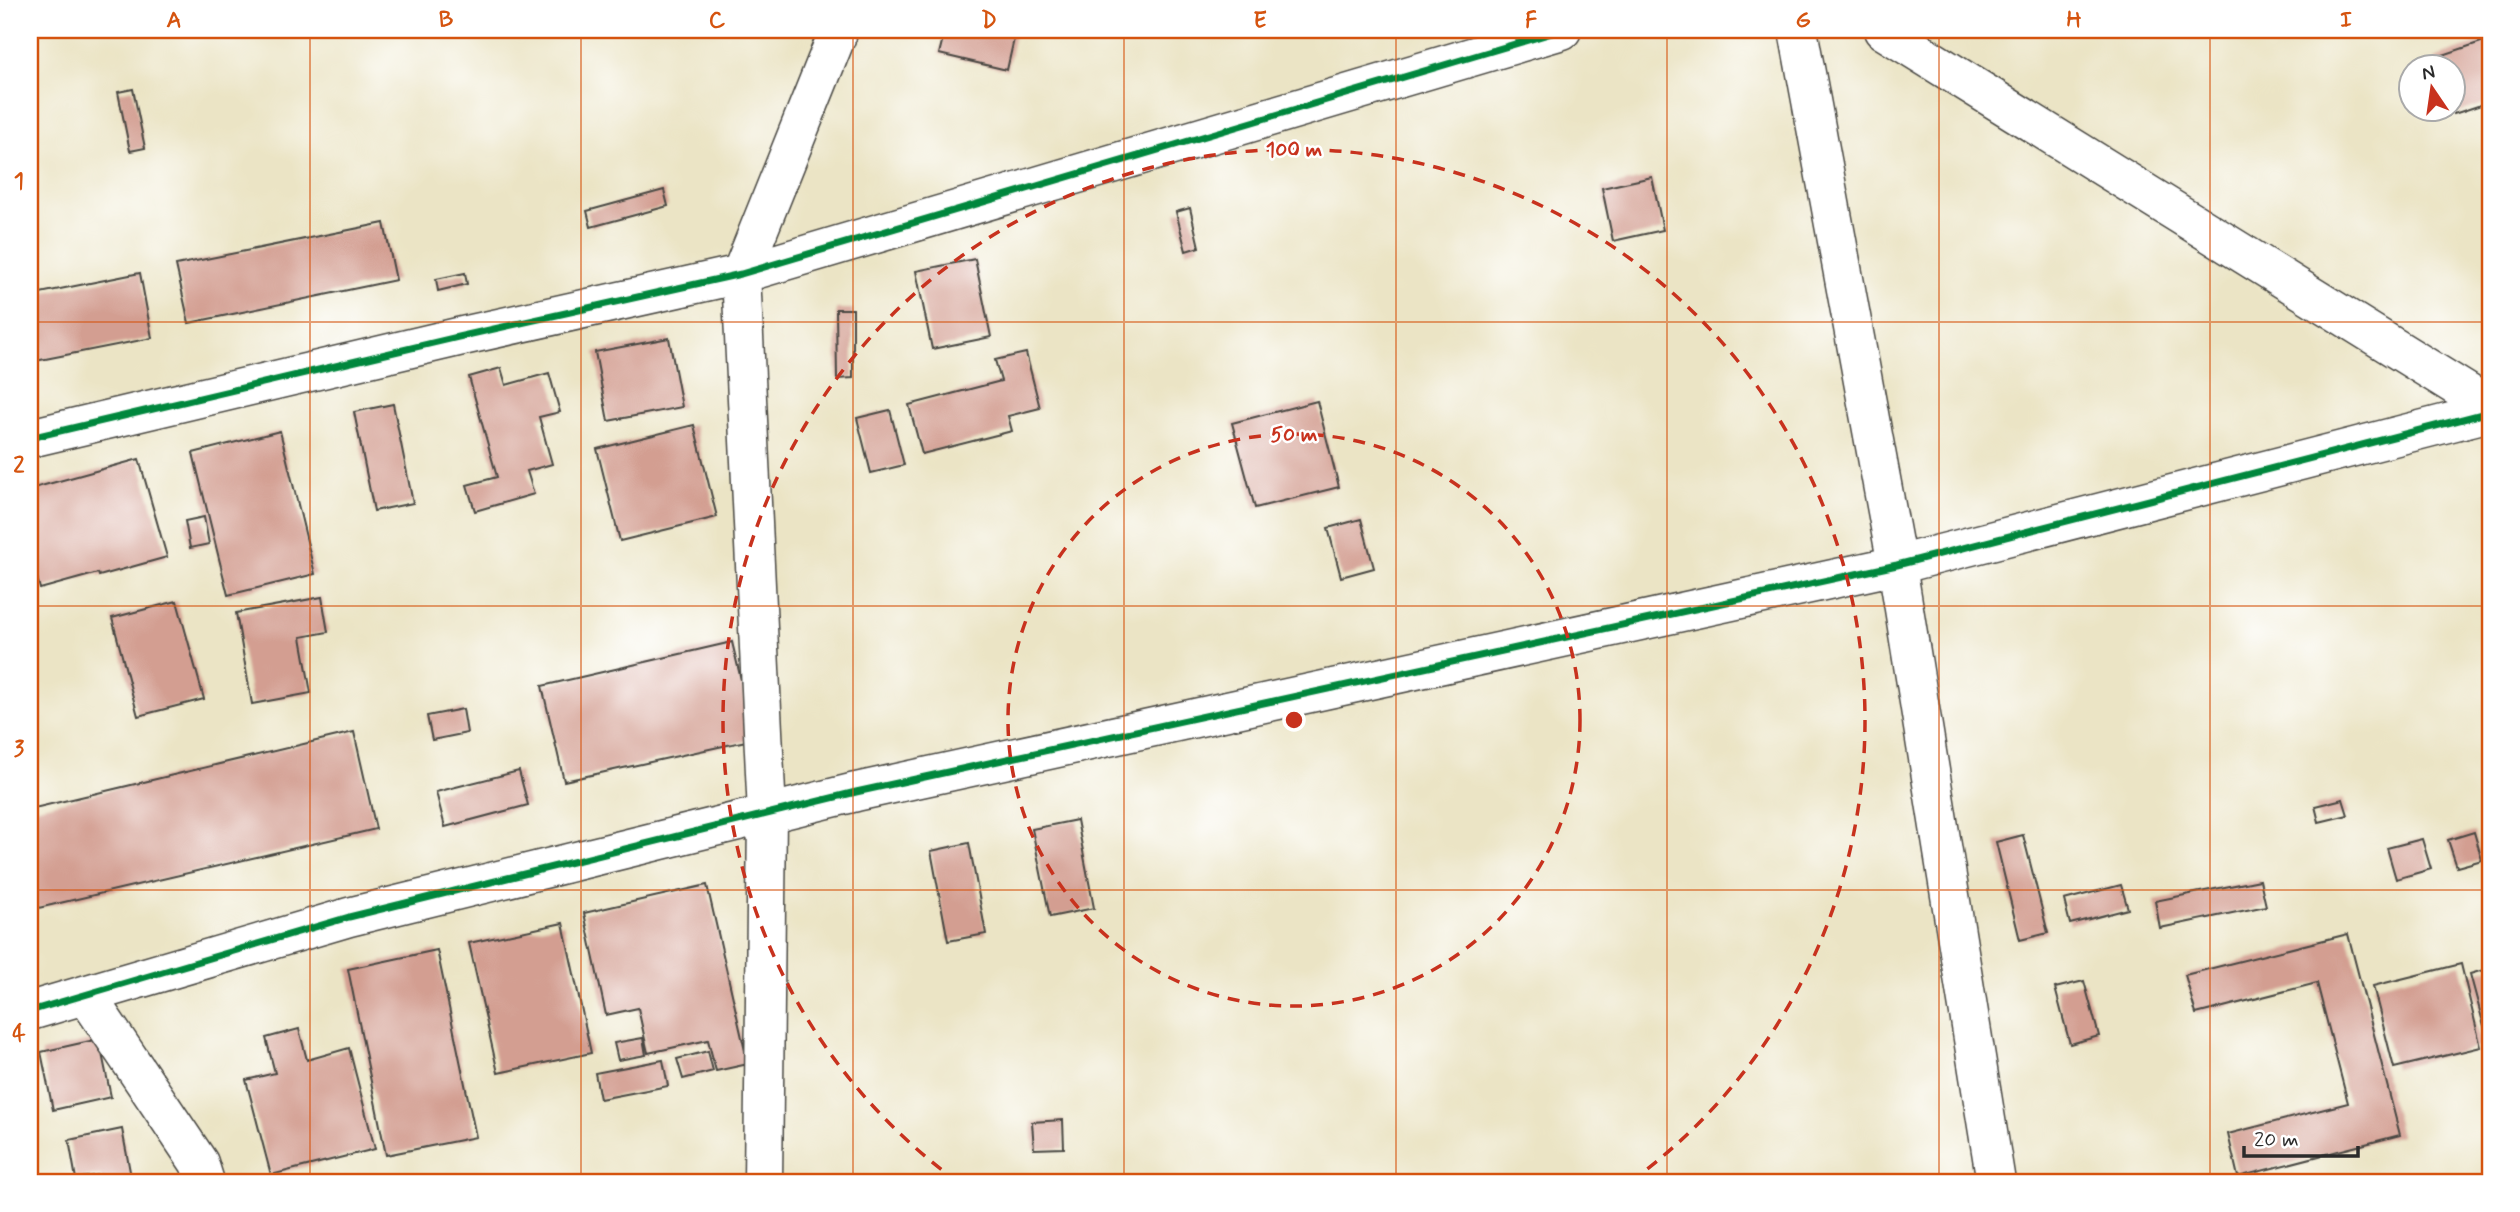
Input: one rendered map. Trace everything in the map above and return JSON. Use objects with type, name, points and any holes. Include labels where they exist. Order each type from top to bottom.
[{"type":"street","points":[[762,1182],[767,814],[741,275],[839,30]]},
{"type":"street","points":[[30,438],[458,337],[741,275],[1562,30]]},
{"type":"street","points":[[1798,30],[1897,565],[1996,1182]]},
{"type":"street","points":[[1883,30],[2490,409]]},
{"type":"street","points":[[30,1012],[349,917],[856,792],[1897,565],[2490,409]]},
{"type":"street","points":[[86,995],[199,1163],[205,1182]]},
{"type":"building","points":[[945,30],[1016,30],[1007,70],[939,54]]},
{"type":"building","points":[[2490,39],[2490,102],[2468,109],[2468,52],[2452,52]]},
{"type":"building","points":[[133,89],[145,148],[130,151],[118,92]]},
{"type":"building","points":[[1652,177],[1663,230],[1613,241],[1602,188]]},
{"type":"building","points":[[664,190],[668,206],[591,227],[587,211]]},
{"type":"building","points":[[1190,208],[1199,247],[1186,251],[1176,212]]},
{"type":"building","points":[[384,223],[396,280],[189,323],[176,265]]},
{"type":"building","points":[[975,259],[991,337],[932,349],[916,271]]},
{"type":"building","points":[[140,273],[152,338],[30,362],[30,295]]},
{"type":"building","points":[[465,273],[467,284],[438,291],[436,279]]},
{"type":"building","points":[[836,309],[853,309],[853,378],[837,379]]},
{"type":"building","points":[[669,338],[682,407],[608,421],[595,352]]},
{"type":"building","points":[[1026,353],[1040,408],[1008,416],[1012,431],[922,454],[909,405],[1001,381],[995,360]]},
{"type":"building","points":[[501,368],[506,385],[549,373],[560,412],[539,417],[552,464],[527,471],[534,494],[475,511],[467,485],[497,477],[469,377]]},
{"type":"building","points":[[1317,401],[1339,487],[1255,508],[1232,423]]},
{"type":"building","points":[[393,404],[413,503],[374,511],[354,412]]},
{"type":"building","points":[[890,410],[904,465],[871,473],[857,418]]},
{"type":"building","points":[[694,425],[717,517],[620,541],[597,449]]},
{"type":"building","points":[[280,431],[315,574],[228,595],[193,453]]},
{"type":"building","points":[[139,459],[167,557],[40,589],[30,551],[30,489]]},
{"type":"building","points":[[204,517],[209,544],[190,548],[185,521]]},
{"type":"building","points":[[1361,519],[1374,568],[1341,577],[1328,528]]},
{"type":"building","points":[[322,597],[328,632],[301,637],[311,693],[252,704],[236,613]]},
{"type":"building","points":[[177,601],[204,699],[138,716],[112,618]]},
{"type":"building","points":[[732,642],[755,739],[564,781],[542,686]]},
{"type":"building","points":[[463,709],[467,733],[432,740],[427,716]]},
{"type":"building","points":[[354,732],[376,829],[30,910],[30,809]]},
{"type":"building","points":[[519,771],[528,805],[445,827],[436,792]]},
{"type":"building","points":[[2343,799],[2348,815],[2319,822],[2315,806]]},
{"type":"building","points":[[1077,820],[1094,908],[1050,917],[1032,829]]},
{"type":"building","points":[[2474,832],[2482,860],[2457,867],[2448,840]]},
{"type":"building","points":[[2023,835],[2048,933],[2020,940],[1996,842]]},
{"type":"building","points":[[2422,839],[2431,869],[2396,879],[2387,848]]},
{"type":"building","points":[[969,843],[986,934],[948,941],[931,851]]},
{"type":"building","points":[[2260,880],[2266,906],[2160,928],[2155,901]]},
{"type":"building","points":[[707,885],[748,1064],[716,1071],[708,1040],[648,1053],[638,1008],[606,1015],[584,913]]},
{"type":"building","points":[[2121,885],[2128,909],[2070,924],[2064,900]]},
{"type":"building","points":[[563,923],[591,1053],[498,1073],[469,943]]},
{"type":"building","points":[[2348,934],[2400,1135],[2238,1177],[2228,1134],[2348,1103],[2317,983],[2196,1014],[2185,975]]},
{"type":"building","points":[[437,950],[476,1137],[386,1155],[348,969]]},
{"type":"building","points":[[2461,964],[2481,1047],[2394,1068],[2373,986]]},
{"type":"building","points":[[2490,968],[2490,1036],[2487,1037],[2470,974]]},
{"type":"building","points":[[2084,981],[2099,1036],[2070,1044],[2055,988]]},
{"type":"building","points":[[299,1029],[307,1060],[349,1048],[375,1149],[271,1175],[246,1080],[275,1073],[266,1038]]},
{"type":"building","points":[[643,1038],[646,1055],[618,1060],[614,1043]]},
{"type":"building","points":[[99,1039],[111,1097],[53,1110],[41,1052]]},
{"type":"building","points":[[708,1051],[713,1071],[683,1079],[677,1059]]},
{"type":"building","points":[[663,1060],[668,1086],[600,1099],[595,1073]]},
{"type":"building","points":[[1063,1120],[1064,1148],[1034,1149],[1032,1122]]},
{"type":"building","points":[[122,1129],[132,1182],[102,1182],[100,1175],[76,1179],[69,1140]]},
{"type":"building","points":[[31,1160],[36,1182],[30,1182]]},
{"type":"cycle path","points":[[30,438],[458,337],[741,274],[1562,30]]},
{"type":"cycle path","points":[[30,1011],[349,917],[856,792],[1897,565],[2490,412]]}]
